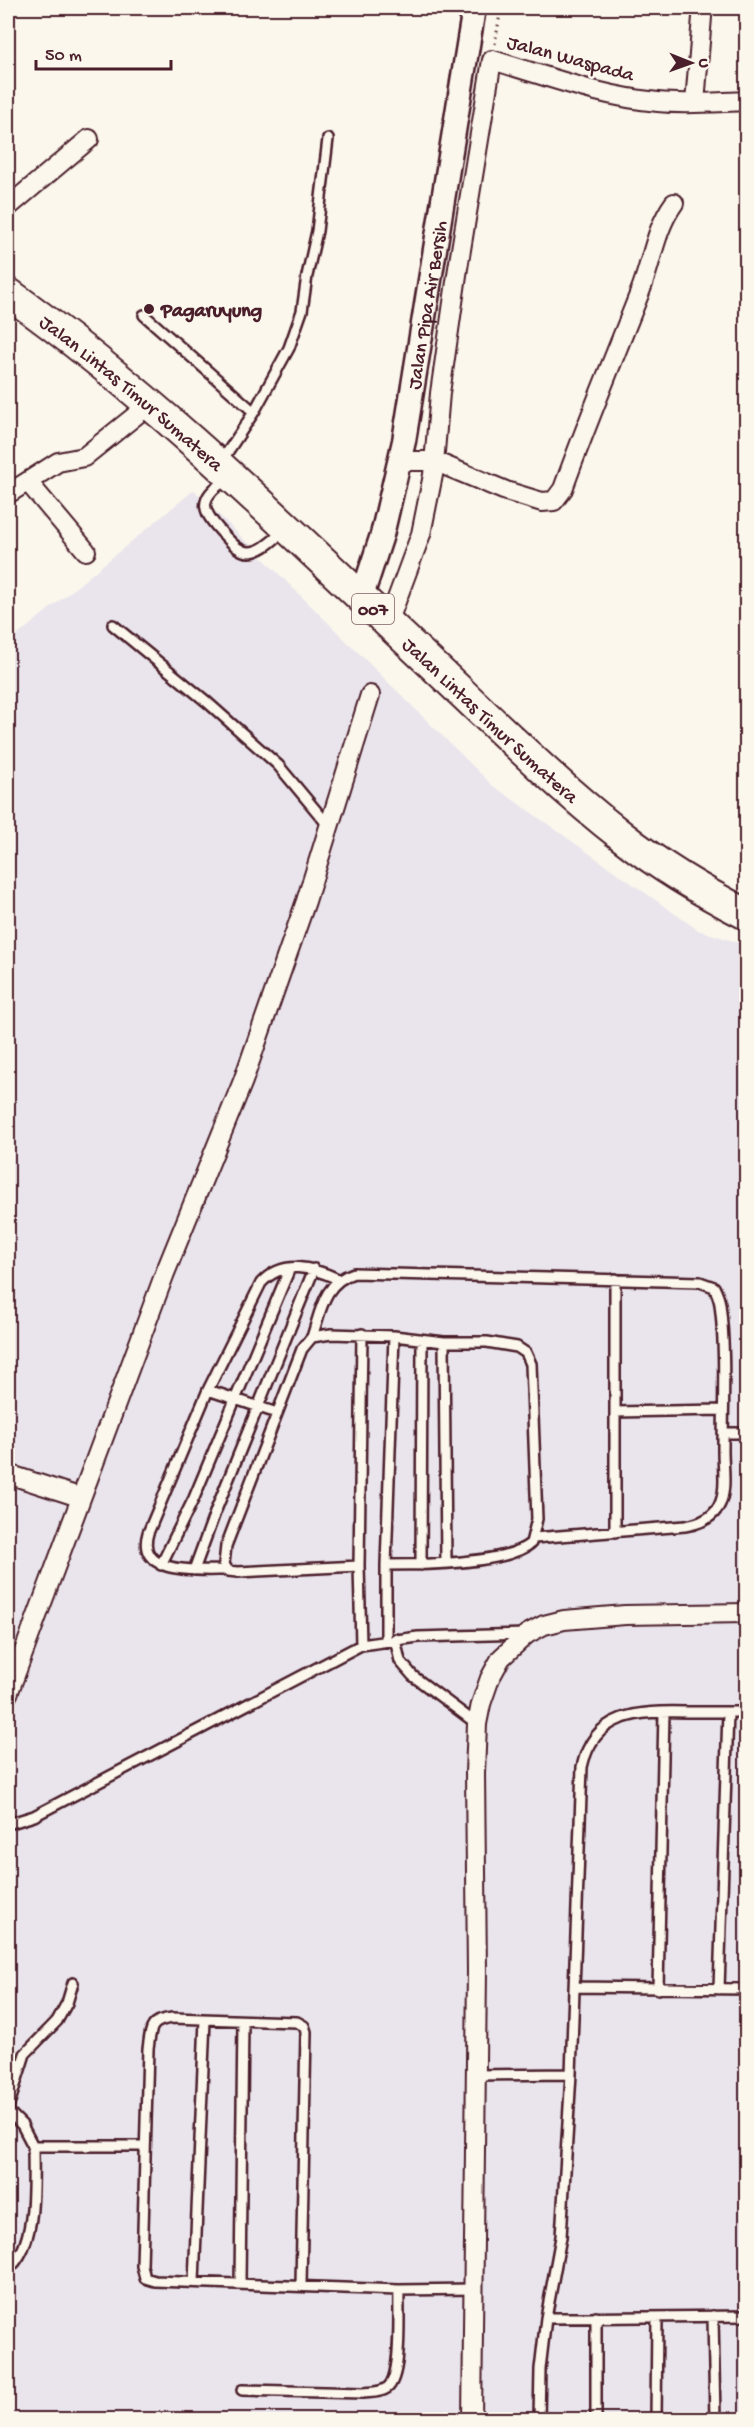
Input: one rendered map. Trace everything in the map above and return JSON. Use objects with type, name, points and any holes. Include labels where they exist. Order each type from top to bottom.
[{"type":"highway","name":"Jalan Lintas Timur Sumatera","points":[[8,293],[49,322],[150,404],[226,470],[500,729],[623,837],[679,876],[747,914]]},
{"type":"street","name":"Jalan Pipa Air Bersih","points":[[361,599],[382,535],[399,460],[474,8]]},
{"type":"street","points":[[695,103],[702,17]]},
{"type":"street","points":[[388,623],[421,534],[434,460],[440,393],[458,268],[492,60]]},
{"type":"street","name":"Jalan Waspada","points":[[492,60],[591,90],[657,102],[747,101]]},
{"type":"street","points":[[8,207],[89,139]]},
{"type":"street","points":[[399,460],[434,460],[506,491],[542,502],[556,499],[563,489],[604,378],[641,290],[662,222],[674,203]]},
{"type":"street","points":[[8,494],[58,462],[84,457],[150,404]]},
{"type":"street","points":[[28,482],[86,551]]},
{"type":"street","points":[[8,1694],[79,1497],[165,1273],[243,1081],[306,901],[370,695]]},
{"type":"street","points":[[8,1474],[79,1497]]},
{"type":"street","points":[[472,2420],[477,1971],[475,1773],[477,1724],[484,1695],[501,1658],[527,1634],[544,1625],[564,1620],[626,1615],[747,1613]]},
{"type":"lane","points":[[286,529],[257,550],[245,552],[235,546],[208,518],[206,510],[210,493],[226,470],[289,348],[302,311],[317,231],[328,139]]},
{"type":"lane","points":[[144,315],[254,412]]},
{"type":"lane","points":[[113,625],[207,702],[278,765],[328,825]]},
{"type":"lane","points":[[161,1565],[194,1498],[290,1268]]},
{"type":"lane","points":[[338,1279],[314,1269],[290,1268],[277,1271],[261,1284],[208,1390],[147,1538],[149,1554],[161,1565],[194,1570],[271,1572],[359,1566]]},
{"type":"lane","points":[[194,1570],[314,1269]]},
{"type":"lane","points":[[226,1570],[224,1564],[226,1546],[277,1413],[302,1349],[312,1337],[330,1287],[338,1279],[361,1273],[700,1282],[707,1283],[716,1289],[722,1323],[723,1433],[722,1491],[719,1506],[715,1512],[694,1525],[534,1538]]},
{"type":"lane","points":[[615,1280],[615,1532]]},
{"type":"lane","points":[[312,1337],[331,1334],[362,1334],[444,1342],[503,1343],[522,1350],[531,1364],[537,1519],[534,1538],[526,1547],[513,1554],[446,1563],[386,1565]]},
{"type":"lane","points":[[361,1645],[359,1566],[362,1334]]},
{"type":"lane","points":[[394,1336],[386,1565],[390,1640],[400,1661],[412,1676],[477,1724]]},
{"type":"lane","points":[[421,1565],[422,1340]]},
{"type":"lane","points":[[444,1342],[446,1563]]},
{"type":"lane","points":[[208,1390],[277,1413]]},
{"type":"lane","points":[[615,1412],[722,1410]]},
{"type":"lane","points":[[723,1433],[747,1432]]},
{"type":"lane","points":[[8,1824],[34,1816],[361,1645],[442,1635],[527,1634]]},
{"type":"lane","points":[[658,1989],[664,1712]]},
{"type":"lane","points":[[539,2420],[540,2369],[546,2318],[561,2237],[571,2074],[584,1756],[596,1735],[606,1725],[619,1718],[635,1714],[664,1712],[747,1712]]},
{"type":"lane","points":[[718,1989],[728,1712]]},
{"type":"lane","points":[[8,2269],[16,2261],[29,2227],[33,2199],[33,2146],[22,2125],[8,2110],[25,2054],[57,2021],[67,2002],[73,1983]]},
{"type":"lane","points":[[574,1987],[747,1989]]},
{"type":"lane","points":[[300,2285],[306,2032],[304,2026],[297,2022],[172,2018],[159,2020],[152,2027],[148,2049],[143,2274],[152,2281],[399,2290],[475,2289]]},
{"type":"lane","points":[[194,2282],[205,2020]]},
{"type":"lane","points":[[240,2283],[243,2021]]},
{"type":"lane","points":[[475,2075],[571,2074]]},
{"type":"lane","points":[[33,2146],[145,2146]]},
{"type":"lane","points":[[242,2390],[363,2393],[382,2391],[387,2388],[393,2380],[396,2365],[399,2290]]},
{"type":"lane","points":[[713,2316],[715,2420]]},
{"type":"lane","points":[[546,2318],[747,2316]]},
{"type":"lane","points":[[596,2317],[596,2420]]},
{"type":"lane","points":[[656,2420],[657,2317]]},
{"type":"path","points":[[492,60],[501,8]]},
{"type":"shaded area","points":[[194,490],[492,785],[698,930],[746,945],[746,2419],[8,2420],[8,643]]},
{"type":"place","name":"Pagaruyung","points":[[149,309]]}]
